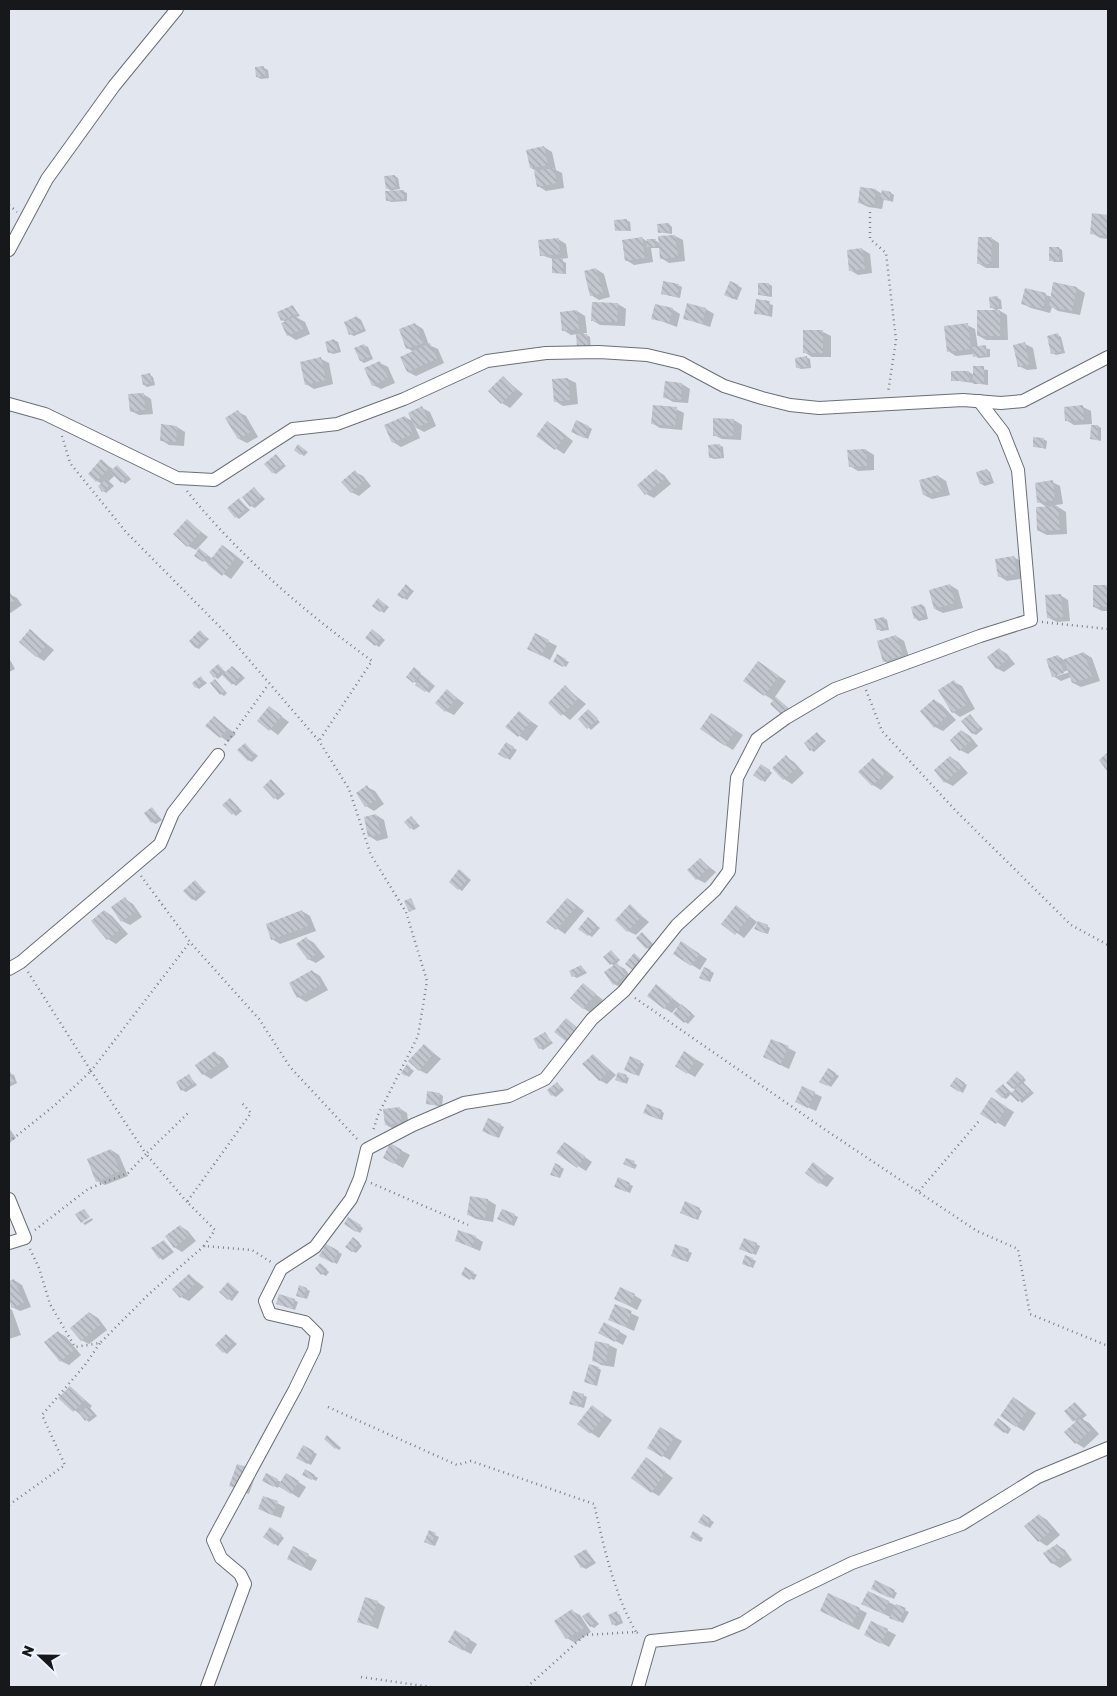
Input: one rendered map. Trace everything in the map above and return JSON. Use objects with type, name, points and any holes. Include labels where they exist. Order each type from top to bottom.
[{"type":"street","points":[[9,250],[47,178],[114,86],[178,9]]},
{"type":"street","points":[[9,404],[45,414],[177,478],[214,480],[293,429],[337,424],[404,399],[487,360],[546,353],[599,352],[647,355],[681,363],[724,386],[790,405],[819,408],[886,404],[979,401],[1001,403],[1023,401],[1108,357]]},
{"type":"street","points":[[207,1687],[245,1584],[240,1574],[221,1558],[213,1540],[266,1445],[314,1350],[317,1334],[305,1322],[270,1314],[265,1301],[282,1269],[315,1247],[351,1200],[360,1178],[367,1149],[412,1125],[464,1103],[509,1096],[545,1079],[592,1019],[624,990],[677,925],[715,890],[729,871],[737,778],[757,739],[786,718],[834,689],[1031,620],[1018,470],[1003,432],[979,401]]},
{"type":"street","points":[[9,969],[21,962],[160,844],[172,813],[218,755]]},
{"type":"street","points":[[9,1199],[25,1238],[9,1243]]},
{"type":"street","points":[[638,1687],[651,1642],[713,1635],[743,1623],[784,1596],[852,1563],[962,1524],[1038,1477],[1108,1448]]},
{"type":"path","points":[[870,212],[870,239],[886,253],[896,340],[886,404]]},
{"type":"path","points":[[62,422],[62,437],[70,462],[126,532],[226,633],[319,741],[349,789],[371,854],[406,912],[427,981],[418,1036],[378,1115],[367,1149],[290,1067],[259,1019],[190,942],[134,866]]},
{"type":"path","points":[[177,478],[214,525],[322,624],[372,662],[319,741]]},
{"type":"path","points":[[1031,620],[1108,629]]},
{"type":"path","points":[[862,679],[882,731],[956,812],[1071,925],[1108,946]]},
{"type":"path","points":[[218,755],[268,684]]},
{"type":"path","points":[[9,1142],[56,1106],[91,1071],[190,942]]},
{"type":"path","points":[[9,1506],[65,1465],[42,1415],[85,1365],[100,1343],[148,1294],[204,1246],[214,1230],[146,1154],[21,962]]},
{"type":"path","points":[[624,990],[830,1133],[977,1231],[1018,1249],[1030,1314],[1108,1346]]},
{"type":"path","points":[[188,1202],[251,1113],[242,1103]]},
{"type":"path","points":[[100,1343],[75,1347],[50,1304],[39,1268],[25,1238],[88,1189],[128,1172],[188,1112]]},
{"type":"path","points":[[919,1191],[979,1121]]},
{"type":"path","points":[[360,1178],[468,1225]]},
{"type":"path","points":[[204,1246],[252,1250],[282,1269]]},
{"type":"path","points":[[328,1407],[457,1465],[472,1461],[594,1504],[625,1612],[636,1632],[651,1642]]},
{"type":"path","points":[[527,1687],[585,1635],[636,1632]]},
{"type":"path","points":[[361,1677],[431,1687]]},
{"type":"building","points":[[264,66],[266,76],[256,77],[255,67]]},
{"type":"building","points":[[544,146],[548,165],[530,168],[526,150]]},
{"type":"building","points":[[554,168],[557,183],[537,187],[534,171]]},
{"type":"building","points":[[395,175],[396,187],[386,189],[384,176]]},
{"type":"building","points":[[860,187],[876,189],[874,206],[858,203]]},
{"type":"building","points":[[404,190],[404,199],[386,201],[385,191]]},
{"type":"building","points":[[882,190],[891,192],[889,201],[880,199]]},
{"type":"building","points":[[1092,213],[1108,215],[1108,236],[1090,234]]},
{"type":"building","points":[[627,219],[628,230],[615,231],[614,220]]},
{"type":"building","points":[[669,223],[669,232],[658,233],[657,224]]},
{"type":"building","points":[[675,235],[678,257],[660,259],[658,236]]},
{"type":"building","points":[[642,237],[645,258],[625,261],[622,240]]},
{"type":"building","points":[[978,237],[992,237],[991,264],[977,264]]},
{"type":"building","points":[[559,238],[560,254],[540,256],[538,240]]},
{"type":"building","points":[[647,239],[656,239],[655,247],[646,247]]},
{"type":"building","points":[[1049,247],[1059,247],[1059,261],[1049,261]]},
{"type":"building","points":[[862,248],[865,269],[849,271],[847,250]]},
{"type":"building","points":[[552,259],[563,259],[563,273],[552,273]]},
{"type":"building","points":[[596,268],[603,293],[590,296],[584,271]]},
{"type":"building","points":[[663,281],[679,284],[677,297],[661,294]]},
{"type":"building","points":[[730,281],[739,285],[733,299],[724,295]]},
{"type":"building","points":[[1053,282],[1077,287],[1072,311],[1049,307]]},
{"type":"building","points":[[758,283],[769,283],[769,295],[758,295]]},
{"type":"building","points":[[1025,288],[1046,293],[1043,309],[1021,304]]},
{"type":"building","points":[[998,296],[999,307],[990,308],[989,297]]},
{"type":"building","points":[[756,299],[770,301],[768,315],[754,314]]},
{"type":"building","points":[[592,302],[618,303],[617,322],[591,321]]},
{"type":"building","points":[[687,303],[706,308],[702,324],[683,319]]},
{"type":"building","points":[[655,304],[673,308],[669,323],[651,319]]},
{"type":"building","points":[[293,305],[297,314],[281,321],[277,312]]},
{"type":"building","points":[[577,310],[579,329],[562,331],[560,312]]},
{"type":"building","points":[[977,310],[1000,310],[1000,336],[977,336]]},
{"type":"building","points":[[297,316],[303,329],[287,336],[281,323]]},
{"type":"building","points":[[357,316],[363,329],[349,335],[344,322]]},
{"type":"building","points":[[415,323],[423,343],[406,349],[399,329]]},
{"type":"building","points":[[968,323],[971,349],[947,352],[944,326]]},
{"type":"building","points":[[803,330],[823,330],[823,353],[803,353]]},
{"type":"building","points":[[1058,333],[1062,351],[1051,354],[1047,336]]},
{"type":"building","points":[[576,334],[587,334],[588,348],[577,348]]},
{"type":"building","points":[[334,339],[338,350],[328,353],[325,342]]},
{"type":"building","points":[[1025,342],[1029,364],[1018,367],[1013,345]]},
{"type":"building","points":[[430,343],[437,359],[407,372],[400,357]]},
{"type":"building","points":[[364,344],[370,357],[360,361],[354,348]]},
{"type":"building","points":[[986,345],[987,355],[973,357],[972,347]]},
{"type":"building","points":[[807,356],[808,367],[796,368],[795,358]]},
{"type":"building","points":[[321,357],[326,380],[305,385],[300,362]]},
{"type":"building","points":[[380,361],[388,378],[372,386],[364,368]]},
{"type":"building","points":[[973,366],[984,366],[984,384],[973,384]]},
{"type":"building","points":[[951,371],[969,371],[969,381],[951,381]]},
{"type":"building","points":[[150,373],[152,383],[143,385],[141,375]]},
{"type":"building","points":[[503,376],[516,389],[501,404],[488,391]]},
{"type":"building","points":[[568,378],[570,400],[554,402],[552,379]]},
{"type":"building","points":[[665,381],[682,383],[681,400],[663,398]]},
{"type":"building","points":[[144,393],[145,410],[130,412],[128,394]]},
{"type":"building","points":[[653,405],[677,407],[675,426],[651,424]]},
{"type":"building","points":[[1083,405],[1084,420],[1065,421],[1064,407]]},
{"type":"building","points":[[422,406],[429,422],[415,428],[408,413]]},
{"type":"building","points":[[238,410],[251,432],[238,439],[225,418]]},
{"type":"building","points":[[405,416],[413,434],[392,443],[384,425]]},
{"type":"building","points":[[713,418],[734,419],[733,436],[713,436]]},
{"type":"building","points":[[576,420],[589,426],[584,438],[571,432]]},
{"type":"building","points":[[547,421],[566,435],[555,450],[536,436]]},
{"type":"building","points":[[161,424],[177,426],[176,442],[160,441]]},
{"type":"building","points":[[1091,425],[1098,425],[1098,440],[1090,439]]},
{"type":"building","points":[[1033,437],[1044,438],[1043,448],[1033,447]]},
{"type":"building","points":[[298,444],[305,450],[300,455],[294,450]]},
{"type":"building","points":[[720,444],[721,457],[709,458],[708,445]]},
{"type":"building","points":[[866,449],[867,466],[849,467],[847,450]]},
{"type":"building","points":[[276,454],[284,464],[272,473],[264,464]]},
{"type":"building","points":[[101,459],[110,467],[96,482],[88,474]]},
{"type":"building","points":[[117,465],[128,476],[121,483],[110,472]]},
{"type":"building","points":[[656,469],[664,479],[645,495],[637,485]]},
{"type":"building","points":[[987,469],[991,481],[980,484],[976,472]]},
{"type":"building","points":[[355,470],[364,481],[351,493],[341,482]]},
{"type":"building","points":[[938,475],[942,491],[923,495],[919,480]]},
{"type":"building","points":[[106,479],[111,484],[102,492],[98,486]]},
{"type":"building","points":[[1053,480],[1055,500],[1037,503],[1035,483]]},
{"type":"building","points":[[254,487],[262,497],[250,507],[242,497]]},
{"type":"building","points":[[239,498],[247,508],[235,518],[227,508]]},
{"type":"building","points":[[1058,506],[1060,530],[1037,531],[1036,507]]},
{"type":"building","points":[[187,519],[201,532],[187,547],[173,534]]},
{"type":"building","points":[[222,545],[237,556],[222,576],[207,564]]},
{"type":"building","points":[[199,548],[208,555],[203,562],[194,556]]},
{"type":"building","points":[[1014,556],[1017,574],[998,577],[995,559]]},
{"type":"building","points":[[406,584],[411,589],[403,599],[397,595]]},
{"type":"building","points":[[950,584],[955,603],[934,609],[929,590]]},
{"type":"building","points":[[1093,585],[1107,585],[1107,607],[1093,607]]},
{"type":"building","points":[[9,591],[15,600],[9,604]]},
{"type":"building","points":[[1061,594],[1063,617],[1047,618],[1045,595]]},
{"type":"building","points":[[378,598],[386,605],[380,612],[372,606]]},
{"type":"building","points":[[922,604],[925,617],[914,619],[911,607]]},
{"type":"building","points":[[884,617],[886,628],[877,630],[874,619]]},
{"type":"building","points":[[30,629],[47,645],[36,657],[19,642]]},
{"type":"building","points":[[372,629],[382,637],[375,646],[365,638]]},
{"type":"building","points":[[200,630],[206,637],[195,648],[189,641]]},
{"type":"building","points":[[535,633],[549,640],[541,656],[527,649]]},
{"type":"building","points":[[896,635],[903,655],[883,662],[877,641]]},
{"type":"building","points":[[999,648],[1008,659],[996,669],[987,657]]},
{"type":"building","points":[[1084,652],[1092,677],[1072,683],[1064,659]]},
{"type":"building","points":[[557,654],[566,659],[563,667],[553,662]]},
{"type":"building","points":[[1058,655],[1064,673],[1052,677],[1046,659]]},
{"type":"building","points":[[758,661],[779,676],[764,696],[743,681]]},
{"type":"building","points":[[218,664],[223,669],[214,678],[209,672]]},
{"type":"building","points":[[232,666],[242,675],[232,685],[222,675]]},
{"type":"building","points":[[414,667],[421,673],[413,683],[406,677]]},
{"type":"building","points":[[422,675],[432,683],[425,692],[415,685]]},
{"type":"building","points":[[201,676],[204,681],[195,688],[192,683]]},
{"type":"building","points":[[215,679],[225,691],[220,695],[210,683]]},
{"type":"building","points":[[954,680],[968,704],[952,713],[938,690]]},
{"type":"building","points":[[565,685],[578,699],[561,716],[548,703]]},
{"type":"building","points":[[447,689],[457,698],[445,712],[435,703]]},
{"type":"building","points":[[776,697],[788,708],[782,715],[770,704]]},
{"type":"building","points":[[934,699],[948,715],[934,728],[920,711]]},
{"type":"building","points":[[269,706],[282,716],[269,731],[257,721]]},
{"type":"building","points":[[588,709],[598,719],[587,729],[578,719]]},
{"type":"building","points":[[519,711],[531,721],[518,737],[505,727]]},
{"type":"building","points":[[711,713],[736,730],[725,746],[700,729]]},
{"type":"building","points":[[970,714],[980,727],[972,734],[961,721]]},
{"type":"building","points":[[214,716],[228,728],[220,738],[205,726]]},
{"type":"building","points":[[961,730],[971,741],[959,751],[950,740]]},
{"type":"building","points":[[817,732],[823,739],[810,751],[804,743]]},
{"type":"building","points":[[506,742],[514,747],[506,759],[498,754]]},
{"type":"building","points":[[245,743],[255,754],[248,761],[237,750]]},
{"type":"building","points":[[1108,752],[1108,770],[1107,771],[1099,760]]},
{"type":"building","points":[[786,755],[797,768],[783,780],[772,768]]},
{"type":"building","points":[[950,756],[961,768],[944,783],[934,770]]},
{"type":"building","points":[[873,758],[886,772],[872,786],[858,772]]},
{"type":"building","points":[[761,764],[770,770],[761,781],[753,775]]},
{"type":"building","points":[[271,779],[282,791],[274,799],[263,787]]},
{"type":"building","points":[[367,785],[376,800],[365,807],[356,793]]},
{"type":"building","points":[[230,798],[239,808],[232,815],[222,805]]},
{"type":"building","points":[[152,807],[159,817],[151,823],[144,813]]},
{"type":"building","points":[[376,814],[381,834],[368,837],[364,817]]},
{"type":"building","points":[[411,816],[417,823],[410,829],[404,822]]},
{"type":"building","points":[[700,858],[709,867],[696,880],[687,870]]},
{"type":"building","points":[[459,869],[469,878],[458,890],[449,882]]},
{"type":"building","points":[[195,880],[203,889],[192,900],[183,891]]},
{"type":"building","points":[[125,897],[135,912],[121,922],[111,907]]},
{"type":"building","points":[[411,898],[416,909],[409,912],[404,901]]},
{"type":"building","points":[[567,898],[577,906],[556,930],[546,922]]},
{"type":"building","points":[[630,904],[642,916],[627,932],[615,920]]},
{"type":"building","points":[[736,905],[750,916],[735,935],[721,924]]},
{"type":"building","points":[[104,910],[121,929],[107,940],[91,921]]},
{"type":"building","points":[[302,910],[308,926],[271,940],[266,924]]},
{"type":"building","points":[[588,917],[597,925],[588,936],[578,929]]},
{"type":"building","points":[[758,921],[768,925],[764,933],[754,929]]},
{"type":"building","points":[[642,932],[652,943],[646,949],[636,938]]},
{"type":"building","points":[[306,937],[317,953],[308,960],[296,944]]},
{"type":"building","points":[[681,941],[700,954],[691,966],[673,954]]},
{"type":"building","points":[[611,950],[618,958],[610,965],[603,957]]},
{"type":"building","points":[[634,953],[644,962],[635,972],[625,964]]},
{"type":"building","points":[[617,963],[626,975],[613,985],[604,972]]},
{"type":"building","points":[[581,965],[584,971],[572,977],[569,971]]},
{"type":"building","points":[[704,967],[711,970],[706,981],[699,978]]},
{"type":"building","points":[[312,970],[321,985],[297,998],[289,983]]},
{"type":"building","points":[[583,983],[596,994],[583,1009],[570,998]]},
{"type":"building","points":[[656,984],[673,998],[664,1009],[647,996]]},
{"type":"building","points":[[681,1004],[692,1013],[684,1023],[673,1014]]},
{"type":"building","points":[[566,1018],[580,1030],[569,1044],[554,1032]]},
{"type":"building","points":[[545,1032],[551,1041],[539,1049],[533,1039]]},
{"type":"building","points":[[771,1039],[789,1046],[780,1065],[763,1057]]},
{"type":"building","points":[[424,1044],[434,1053],[419,1071],[408,1061]]},
{"type":"building","points":[[215,1051],[222,1062],[202,1075],[195,1065]]},
{"type":"building","points":[[684,1051],[696,1059],[687,1074],[675,1066]]},
{"type":"building","points":[[593,1054],[609,1070],[599,1081],[582,1064]]},
{"type":"building","points":[[630,1056],[641,1061],[635,1075],[624,1070]]},
{"type":"building","points":[[407,1064],[411,1068],[405,1076],[401,1073]]},
{"type":"building","points":[[828,1068],[836,1073],[827,1086],[819,1082]]},
{"type":"building","points":[[9,1069],[15,1081],[9,1084]]},
{"type":"building","points":[[1017,1071],[1024,1077],[1013,1089],[1006,1083]]},
{"type":"building","points":[[618,1072],[627,1075],[623,1083],[615,1080]]},
{"type":"building","points":[[189,1074],[194,1083],[181,1091],[176,1082]]},
{"type":"building","points":[[956,1077],[965,1083],[959,1092],[950,1086]]},
{"type":"building","points":[[557,1082],[561,1088],[551,1096],[547,1090]]},
{"type":"building","points":[[1023,1082],[1031,1090],[1018,1102],[1010,1094]]},
{"type":"building","points":[[1003,1084],[1009,1091],[1002,1098],[995,1091]]},
{"type":"building","points":[[802,1086],[815,1092],[808,1108],[795,1102]]},
{"type":"building","points":[[427,1091],[440,1093],[439,1106],[426,1104]]},
{"type":"building","points":[[991,1097],[1007,1107],[996,1124],[980,1114]]},
{"type":"building","points":[[647,1104],[662,1110],[658,1119],[643,1113]]},
{"type":"building","points":[[400,1107],[402,1123],[385,1125],[383,1109]]},
{"type":"building","points":[[488,1118],[501,1124],[495,1137],[482,1131]]},
{"type":"building","points":[[564,1142],[585,1156],[577,1168],[556,1153]]},
{"type":"building","points":[[390,1143],[402,1150],[394,1164],[383,1158]]},
{"type":"building","points":[[111,1149],[120,1171],[96,1182],[87,1159]]},
{"type":"building","points":[[626,1158],[635,1161],[632,1168],[623,1164]]},
{"type":"building","points":[[813,1162],[827,1173],[819,1184],[805,1173]]},
{"type":"building","points":[[555,1163],[561,1166],[557,1177],[550,1175]]},
{"type":"building","points":[[618,1177],[630,1183],[626,1192],[614,1187]]},
{"type":"building","points":[[470,1196],[488,1199],[485,1218],[467,1215]]},
{"type":"building","points":[[685,1201],[700,1208],[695,1219],[680,1213]]},
{"type":"building","points":[[84,1209],[90,1217],[81,1223],[75,1214]]},
{"type":"building","points":[[502,1209],[515,1214],[510,1225],[497,1219]]},
{"type":"building","points":[[348,1217],[361,1225],[356,1232],[344,1224]]},
{"type":"building","points":[[180,1225],[189,1236],[174,1248],[165,1236]]},
{"type":"building","points":[[458,1230],[476,1236],[472,1247],[455,1241]]},
{"type":"building","points":[[353,1237],[360,1243],[352,1252],[345,1247]]},
{"type":"building","points":[[744,1238],[757,1243],[752,1254],[739,1249]]},
{"type":"building","points":[[164,1240],[171,1250],[159,1259],[151,1248]]},
{"type":"building","points":[[326,1244],[339,1251],[333,1263],[319,1256]]},
{"type":"building","points":[[675,1244],[689,1249],[685,1261],[671,1256]]},
{"type":"building","points":[[745,1255],[753,1258],[750,1267],[742,1264]]},
{"type":"building","points":[[320,1263],[327,1269],[321,1275],[315,1268]]},
{"type":"building","points":[[465,1267],[474,1272],[470,1280],[461,1275]]},
{"type":"building","points":[[189,1274],[197,1282],[180,1298],[172,1289]]},
{"type":"building","points":[[14,1279],[24,1303],[11,1308],[9,1281]]},
{"type":"building","points":[[228,1282],[237,1290],[228,1300],[219,1292]]},
{"type":"building","points":[[299,1285],[307,1288],[303,1298],[296,1296]]},
{"type":"building","points":[[620,1287],[635,1294],[629,1306],[614,1299]]},
{"type":"building","points":[[279,1294],[295,1299],[292,1309],[276,1304]]},
{"type":"building","points":[[615,1304],[632,1311],[626,1327],[608,1320]]},
{"type":"building","points":[[89,1312],[100,1325],[81,1341],[70,1328]]},
{"type":"building","points":[[604,1322],[620,1331],[615,1342],[598,1333]]},
{"type":"building","points":[[58,1331],[74,1350],[60,1362],[44,1342]]},
{"type":"building","points":[[226,1334],[234,1341],[223,1353],[215,1345]]},
{"type":"building","points":[[595,1341],[609,1344],[606,1364],[592,1361]]},
{"type":"building","points":[[589,1364],[599,1367],[593,1385],[584,1382]]},
{"type":"building","points":[[70,1386],[85,1400],[73,1412],[58,1398]]},
{"type":"building","points":[[573,1391],[584,1394],[580,1407],[569,1404]]},
{"type":"building","points":[[1013,1397],[1029,1408],[1016,1427],[1000,1416]]},
{"type":"building","points":[[1075,1402],[1084,1412],[1073,1422],[1064,1411]]},
{"type":"building","points":[[592,1405],[605,1415],[590,1434],[577,1424]]},
{"type":"building","points":[[88,1406],[94,1414],[85,1421],[79,1413]]},
{"type":"building","points":[[1081,1417],[1092,1429],[1075,1444],[1064,1432]]},
{"type":"building","points":[[998,1418],[1009,1427],[1004,1433],[993,1425]]},
{"type":"building","points":[[660,1427],[675,1436],[662,1457],[647,1448]]},
{"type":"building","points":[[327,1435],[338,1445],[335,1449],[324,1439]]},
{"type":"building","points":[[303,1445],[314,1451],[307,1464],[296,1458]]},
{"type":"building","points":[[646,1457],[666,1472],[651,1493],[631,1478]]},
{"type":"building","points":[[237,1464],[249,1468],[241,1490],[229,1486]]},
{"type":"building","points":[[305,1469],[315,1475],[312,1480],[302,1475]]},
{"type":"building","points":[[266,1473],[278,1479],[274,1487],[262,1481]]},
{"type":"building","points":[[286,1473],[299,1481],[291,1494],[278,1486]]},
{"type":"building","points":[[263,1496],[278,1501],[272,1515],[258,1509]]},
{"type":"building","points":[[703,1514],[711,1519],[706,1527],[698,1522]]},
{"type":"building","points":[[1039,1514],[1052,1530],[1038,1542],[1024,1526]]},
{"type":"building","points":[[270,1527],[282,1535],[274,1545],[263,1537]]},
{"type":"building","points":[[429,1530],[436,1533],[431,1545],[424,1542]]},
{"type":"building","points":[[693,1531],[700,1535],[697,1541],[690,1537]]},
{"type":"building","points":[[1057,1544],[1065,1555],[1051,1564],[1043,1553]]},
{"type":"building","points":[[293,1546],[309,1554],[303,1567],[287,1559]]},
{"type":"building","points":[[586,1549],[593,1560],[581,1568],[574,1556]]},
{"type":"building","points":[[875,1580],[895,1590],[890,1598],[871,1589]]},
{"type":"building","points":[[868,1591],[889,1601],[883,1614],[861,1604]]},
{"type":"building","points":[[828,1593],[860,1608],[851,1626],[820,1611]]},
{"type":"building","points":[[365,1597],[378,1601],[370,1626],[357,1622]]},
{"type":"building","points":[[896,1604],[906,1608],[899,1622],[889,1618]]},
{"type":"building","points":[[572,1609],[584,1628],[566,1639],[554,1621]]},
{"type":"building","points":[[617,1611],[620,1621],[612,1625],[608,1615]]},
{"type":"building","points":[[589,1612],[596,1622],[590,1627],[582,1616]]},
{"type":"building","points":[[871,1621],[888,1629],[881,1644],[864,1635]]},
{"type":"building","points":[[455,1630],[470,1639],[463,1651],[448,1642]]}]
